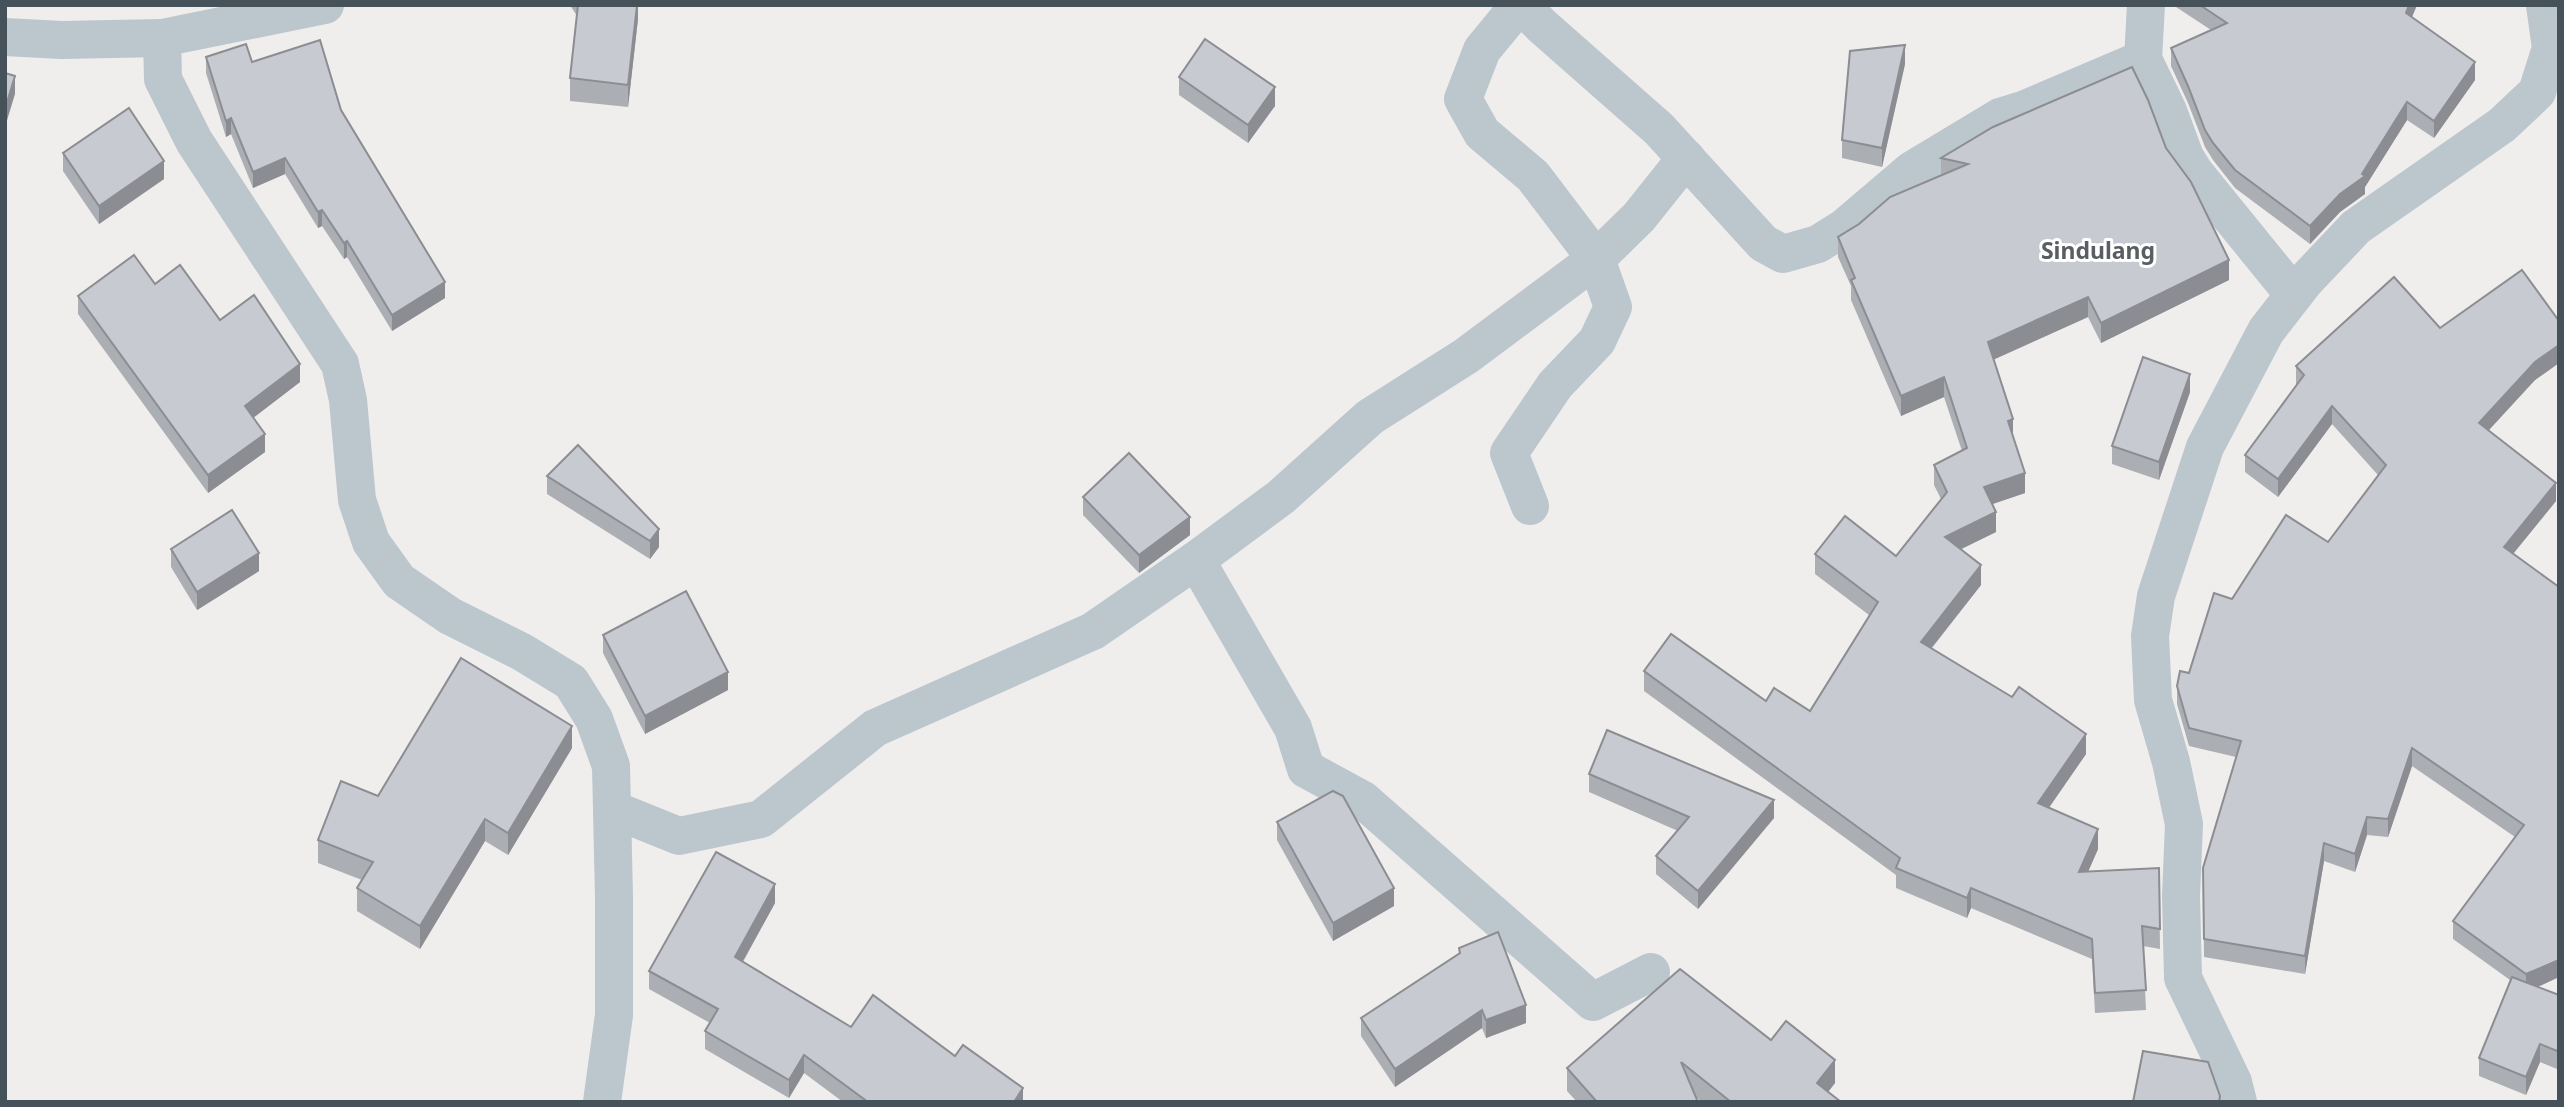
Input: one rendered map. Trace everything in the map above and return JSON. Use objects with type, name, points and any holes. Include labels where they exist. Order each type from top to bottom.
[{"type":"street","points":[[5,37],[62,40],[162,38],[326,5]]},
{"type":"street","points":[[1530,506],[1509,453],[1555,385],[1597,341],[1613,307],[1596,259],[1533,176],[1482,133],[1463,99],[1482,50],[1520,5],[1659,129],[1763,243],[1800,249],[1845,227],[1912,170],[2000,117],[2023,110],[2143,59]]},
{"type":"street","points":[[2146,5],[2143,59],[2168,111],[2185,157],[2294,295]]},
{"type":"street","points":[[2238,1102],[2233,1082],[2183,978],[2181,895],[2184,824],[2171,762],[2153,701],[2150,636],[2156,596],[2205,447],[2266,331],[2294,295],[2356,227],[2502,125],[2537,92],[2552,48],[2545,5]]},
{"type":"street","points":[[162,38],[163,79],[194,141],[340,364],[348,400],[357,500],[370,542],[399,581],[450,616],[522,652],[571,682],[594,719],[611,766],[612,809],[614,1015],[602,1102]]},
{"type":"street","points":[[612,809],[680,836],[761,818],[874,728],[1093,631],[1281,497],[1370,418],[1466,356],[1596,259],[1639,217],[1686,158]]},
{"type":"street","points":[[1196,560],[1293,728],[1306,769],[1363,800],[1593,1002],[1651,972]]},
{"type":"building","points":[[578,5],[637,5],[628,85],[570,78]]},
{"type":"building","points":[[2200,5],[2409,5],[2406,13],[2475,62],[2434,121],[2407,102],[2362,174],[2365,176],[2340,194],[2310,226],[2235,170],[2205,130],[2171,48],[2227,23]]},
{"type":"building","points":[[1205,39],[1275,87],[1248,125],[1179,77]]},
{"type":"building","points":[[320,40],[341,110],[445,282],[392,315],[347,241],[344,243],[322,210],[318,212],[285,158],[253,172],[231,118],[226,121],[206,57],[246,44],[252,62]]},
{"type":"building","points":[[1905,45],[1882,148],[1842,140],[1850,51]]},
{"type":"building","points":[[2132,67],[2166,148],[2191,182],[2229,260],[2101,323],[2088,297],[1988,342],[2013,419],[2008,421],[2025,473],[1984,487],[1996,512],[1945,537],[1981,565],[1921,642],[2012,697],[2019,687],[2086,734],[2038,803],[2098,829],[2079,872],[2159,868],[2160,929],[2142,926],[2146,990],[2095,993],[2092,939],[1971,888],[1967,898],[1896,868],[1900,858],[1644,671],[1671,634],[1766,701],[1774,688],[1810,711],[1878,602],[1815,554],[1845,516],[1896,556],[1947,492],[1934,465],[1967,448],[1944,377],[1901,396],[1851,280],[1855,278],[1838,237],[1859,224],[1890,197],[1968,164],[1941,158],[1993,127]]},
{"type":"building","points":[[5,73],[15,76],[5,109]]},
{"type":"building","points":[[129,108],[164,161],[99,206],[63,153]]},
{"type":"building","points":[[134,255],[155,284],[180,265],[220,320],[254,295],[300,364],[245,406],[265,434],[208,475],[78,296]]},
{"type":"building","points":[[2522,270],[2559,321],[2559,345],[2535,362],[2479,423],[2556,483],[2504,547],[2559,587],[2559,960],[2526,974],[2453,921],[2524,825],[2412,748],[2388,819],[2367,817],[2355,854],[2324,843],[2305,956],[2204,939],[2203,868],[2241,741],[2189,728],[2177,686],[2180,671],[2189,673],[2214,593],[2232,599],[2286,515],[2328,542],[2386,465],[2332,406],[2278,479],[2245,455],[2304,375],[2296,366],[2394,277],[2440,328]]},
{"type":"building","points":[[2143,357],[2190,374],[2159,462],[2112,446]]},
{"type":"building","points":[[578,445],[659,529],[650,541],[547,476]]},
{"type":"building","points":[[1129,453],[1190,517],[1139,555],[1083,497]]},
{"type":"building","points":[[232,510],[259,553],[197,592],[171,549]]},
{"type":"building","points":[[686,591],[728,672],[645,716],[603,635]]},
{"type":"building","points":[[461,658],[572,726],[508,833],[485,819],[420,926],[357,888],[373,862],[318,840],[341,781],[378,796]]},
{"type":"building","points":[[1607,730],[1774,800],[1698,891],[1656,856],[1689,817],[1589,774]]},
{"type":"building","points":[[1333,791],[1343,796],[1394,888],[1333,923],[1277,822]]},
{"type":"building","points":[[716,852],[775,884],[735,957],[851,1027],[873,995],[955,1056],[963,1045],[1023,1088],[1014,1102],[868,1102],[804,1055],[789,1080],[705,1031],[718,1009],[649,971]]},
{"type":"building","points":[[1498,932],[1526,1005],[1486,1020],[1482,1010],[1395,1069],[1361,1018],[1460,953],[1459,948]]},
{"type":"building","points":[[1680,969],[1771,1040],[1786,1021],[1835,1060],[1817,1083],[1841,1102],[1731,1102],[1681,1062],[1698,1102],[1597,1102],[1567,1068]]},
{"type":"building","points":[[2512,977],[2559,995],[2557,1051],[2540,1044],[2526,1077],[2479,1058]]},
{"type":"building","points":[[2143,1051],[2208,1062],[2220,1096],[2219,1102],[2133,1102]]},
{"type":"district","name":"Sindulang","points":[[2098,250]]}]
